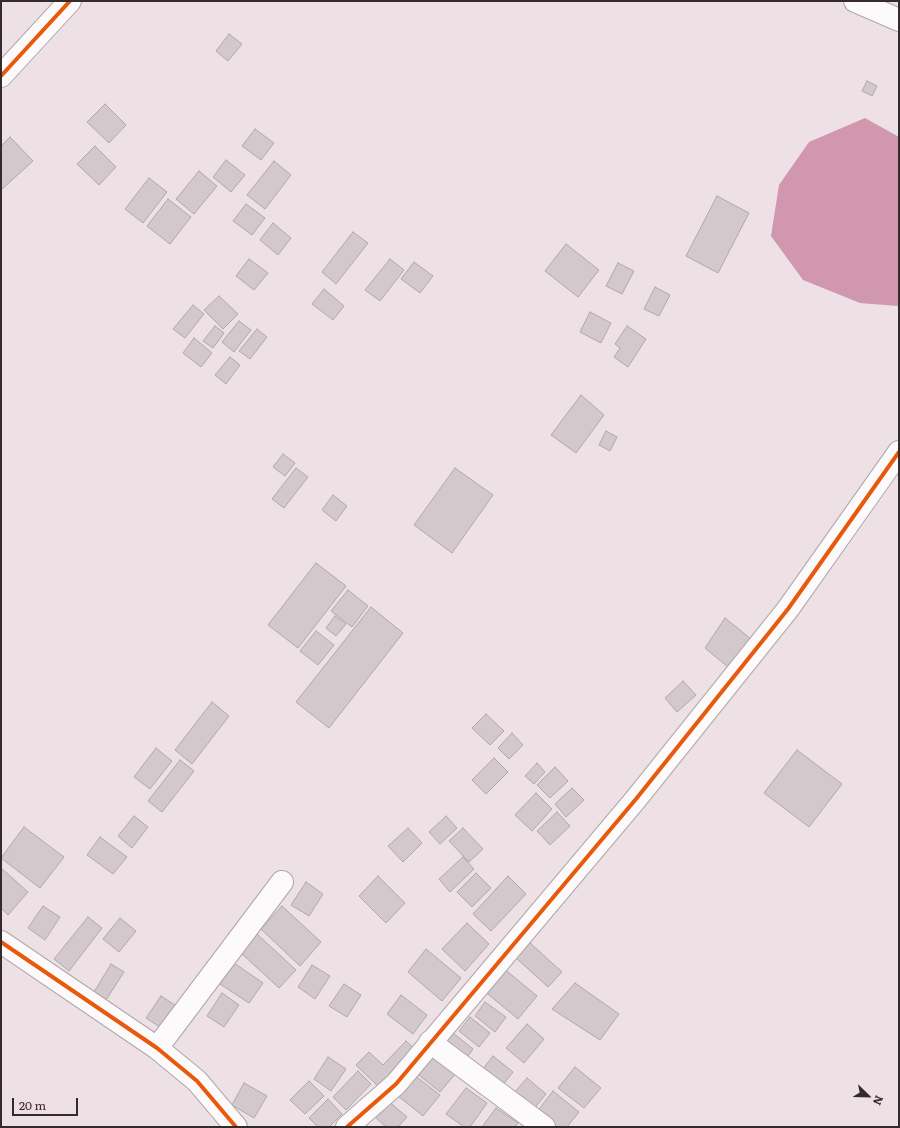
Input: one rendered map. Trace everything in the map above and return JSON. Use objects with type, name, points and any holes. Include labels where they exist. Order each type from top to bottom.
[{"type":"street","points":[[1,76],[70,1]]},
{"type":"street","points":[[855,1],[899,20]]},
{"type":"street","points":[[347,1127],[396,1084],[636,799],[788,609],[899,452]]},
{"type":"street","points":[[157,1048],[282,882]]},
{"type":"street","points":[[1,942],[157,1048],[197,1081],[236,1127]]},
{"type":"street","points":[[430,1042],[544,1127]]},
{"type":"shaded area","points":[[865,118],[899,137],[899,305],[897,306],[860,303],[803,280],[771,236],[779,185],[809,142]]},
{"type":"building","points":[[229,34],[242,44],[228,61],[216,51]]},
{"type":"building","points":[[867,81],[877,86],[872,96],[862,91]]},
{"type":"building","points":[[105,104],[126,125],[109,143],[87,122]]},
{"type":"building","points":[[255,129],[274,143],[261,160],[242,146]]},
{"type":"building","points":[[10,137],[33,161],[1,190],[1,146]]},
{"type":"building","points":[[95,146],[116,167],[99,185],[77,164]]},
{"type":"building","points":[[226,160],[245,175],[231,192],[213,177]]},
{"type":"building","points":[[274,161],[291,175],[265,209],[247,195]]},
{"type":"building","points":[[199,171],[217,186],[194,214],[176,199]]},
{"type":"building","points":[[149,178],[167,192],[143,223],[125,209]]},
{"type":"building","points":[[717,196],[749,213],[718,273],[686,256]]},
{"type":"building","points":[[168,199],[191,217],[170,244],[147,226]]},
{"type":"building","points":[[246,204],[265,218],[252,235],[233,221]]},
{"type":"building","points":[[273,223],[291,238],[278,255],[260,240]]},
{"type":"building","points":[[353,232],[368,243],[336,284],[322,272]]},
{"type":"building","points":[[566,244],[599,270],[578,297],[545,271]]},
{"type":"building","points":[[249,259],[268,273],[254,290],[236,276]]},
{"type":"building","points":[[390,259],[404,270],[380,301],[365,290]]},
{"type":"building","points":[[414,262],[433,276],[420,293],[401,279]]},
{"type":"building","points":[[618,263],[634,271],[622,294],[606,286]]},
{"type":"building","points":[[655,287],[670,295],[659,316],[644,309]]},
{"type":"building","points":[[324,289],[344,306],[333,320],[312,304]]},
{"type":"building","points":[[219,296],[238,314],[223,329],[204,310]]},
{"type":"building","points":[[193,305],[204,314],[185,338],[173,329]]},
{"type":"building","points":[[590,312],[611,323],[601,343],[580,332]]},
{"type":"building","points":[[239,321],[251,330],[234,352],[222,342]]},
{"type":"building","points":[[215,326],[224,333],[213,348],[203,341]]},
{"type":"building","points":[[627,326],[646,339],[628,367],[614,357],[620,348],[615,344]]},
{"type":"building","points":[[257,329],[267,337],[250,359],[239,351]]},
{"type":"building","points":[[194,338],[212,353],[201,367],[183,353]]},
{"type":"building","points":[[230,357],[240,365],[226,384],[215,375]]},
{"type":"building","points":[[581,395],[604,415],[576,453],[551,435]]},
{"type":"building","points":[[606,431],[617,437],[610,451],[599,445]]},
{"type":"building","points":[[283,454],[295,463],[285,476],[273,467]]},
{"type":"building","points":[[296,468],[308,477],[284,508],[272,499]]},
{"type":"building","points":[[455,468],[493,495],[452,553],[414,525]]},
{"type":"building","points":[[333,495],[347,506],[336,521],[322,510]]},
{"type":"building","points":[[316,563],[346,586],[298,648],[268,625]]},
{"type":"building","points":[[348,590],[368,606],[352,627],[331,611]]},
{"type":"building","points":[[371,607],[403,633],[329,728],[296,702]]},
{"type":"building","points":[[335,616],[346,624],[336,636],[326,628]]},
{"type":"building","points":[[725,618],[756,643],[734,672],[705,648]]},
{"type":"building","points":[[316,631],[334,645],[318,665],[300,651]]},
{"type":"building","points":[[683,681],[696,695],[677,712],[665,698]]},
{"type":"building","points":[[212,702],[229,716],[192,764],[175,750]]},
{"type":"building","points":[[486,714],[504,731],[490,745],[472,728]]},
{"type":"building","points":[[512,733],[523,745],[509,759],[498,748]]},
{"type":"building","points":[[156,748],[172,761],[150,789],[134,777]]},
{"type":"building","points":[[797,750],[842,784],[809,827],[764,793]]},
{"type":"building","points":[[494,758],[508,772],[486,794],[472,780]]},
{"type":"building","points":[[180,760],[194,771],[162,812],[148,801]]},
{"type":"building","points":[[537,763],[545,772],[534,784],[525,776]]},
{"type":"building","points":[[555,767],[568,781],[550,798],[537,785]]},
{"type":"building","points":[[572,788],[584,800],[566,817],[555,804]]},
{"type":"building","points":[[536,793],[552,809],[532,831],[515,815]]},
{"type":"building","points":[[557,812],[570,826],[550,845],[537,831]]},
{"type":"building","points":[[134,816],[148,827],[132,848],[118,836]]},
{"type":"building","points":[[446,816],[457,828],[440,844],[429,832]]},
{"type":"building","points":[[24,827],[64,857],[40,888],[1,858]]},
{"type":"building","points":[[408,828],[422,843],[403,862],[388,846]]},
{"type":"building","points":[[463,828],[483,849],[469,862],[449,841]]},
{"type":"building","points":[[100,837],[127,857],[113,874],[87,855]]},
{"type":"building","points":[[463,857],[474,869],[450,892],[439,879]]},
{"type":"building","points":[[1,868],[28,892],[8,915],[1,908]]},
{"type":"building","points":[[476,873],[491,888],[472,907],[457,892]]},
{"type":"building","points":[[378,876],[405,903],[386,923],[359,896]]},
{"type":"building","points":[[508,876],[526,894],[491,931],[473,914]]},
{"type":"building","points":[[306,882],[323,894],[309,916],[291,905]]},
{"type":"building","points":[[43,906],[60,917],[45,940],[28,928]]},
{"type":"building","points":[[282,906],[321,942],[300,966],[261,929]]},
{"type":"building","points":[[88,917],[102,928],[69,971],[54,959]]},
{"type":"building","points":[[120,918],[136,931],[119,952],[103,939]]},
{"type":"building","points":[[467,923],[489,944],[465,971],[442,949]]},
{"type":"building","points":[[257,934],[296,970],[279,988],[240,952]]},
{"type":"building","points":[[529,942],[562,972],[548,987],[515,957]]},
{"type":"building","points":[[426,949],[461,978],[442,1001],[408,972]]},
{"type":"building","points":[[234,963],[263,983],[249,1003],[220,984]]},
{"type":"building","points":[[111,964],[124,972],[106,1000],[94,992]]},
{"type":"building","points":[[312,965],[330,976],[315,999],[298,987]]},
{"type":"building","points":[[502,967],[537,996],[518,1019],[483,990]]},
{"type":"building","points":[[575,983],[619,1014],[600,1040],[552,1009]]},
{"type":"building","points":[[344,984],[361,995],[347,1017],[329,1006]]},
{"type":"building","points":[[222,993],[239,1005],[224,1027],[207,1016]]},
{"type":"building","points":[[401,995],[427,1015],[413,1034],[387,1014]]},
{"type":"building","points":[[161,996],[178,1007],[163,1029],[146,1018]]},
{"type":"building","points":[[485,1002],[506,1017],[495,1032],[475,1016]]},
{"type":"building","points":[[470,1017],[490,1033],[479,1047],[459,1031]]},
{"type":"building","points":[[527,1024],[544,1039],[524,1063],[506,1048]]},
{"type":"building","points":[[453,1033],[473,1049],[463,1063],[442,1047]]},
{"type":"building","points":[[406,1041],[417,1051],[381,1089],[356,1065],[369,1052],[383,1065]]},
{"type":"building","points":[[431,1051],[457,1072],[440,1092],[415,1072]]},
{"type":"building","points":[[493,1056],[513,1072],[502,1086],[482,1070]]},
{"type":"building","points":[[328,1057],[346,1069],[331,1091],[314,1079]]},
{"type":"building","points":[[575,1067],[601,1088],[584,1108],[558,1088]]},
{"type":"building","points":[[358,1071],[371,1084],[346,1110],[333,1097]]},
{"type":"building","points":[[414,1075],[440,1095],[423,1116],[398,1096]]},
{"type":"building","points":[[527,1078],[546,1094],[527,1117],[507,1101]]},
{"type":"building","points":[[309,1081],[324,1096],[305,1114],[290,1100]]},
{"type":"building","points":[[244,1083],[267,1096],[254,1118],[232,1105]]},
{"type":"building","points":[[466,1088],[487,1103],[470,1127],[464,1127],[446,1114]]},
{"type":"building","points":[[553,1091],[579,1112],[567,1127],[556,1127],[537,1112]]},
{"type":"building","points":[[328,1099],[342,1114],[329,1127],[318,1127],[309,1118]]},
{"type":"building","points":[[387,1100],[407,1117],[398,1127],[386,1127],[373,1115]]},
{"type":"building","points":[[496,1108],[518,1123],[515,1127],[482,1127]]},
{"type":"cycle path","points":[[1,76],[70,1]]},
{"type":"cycle path","points":[[347,1127],[396,1084],[636,799],[788,609],[899,452]]},
{"type":"cycle path","points":[[1,942],[157,1048],[197,1081],[236,1127]]}]
